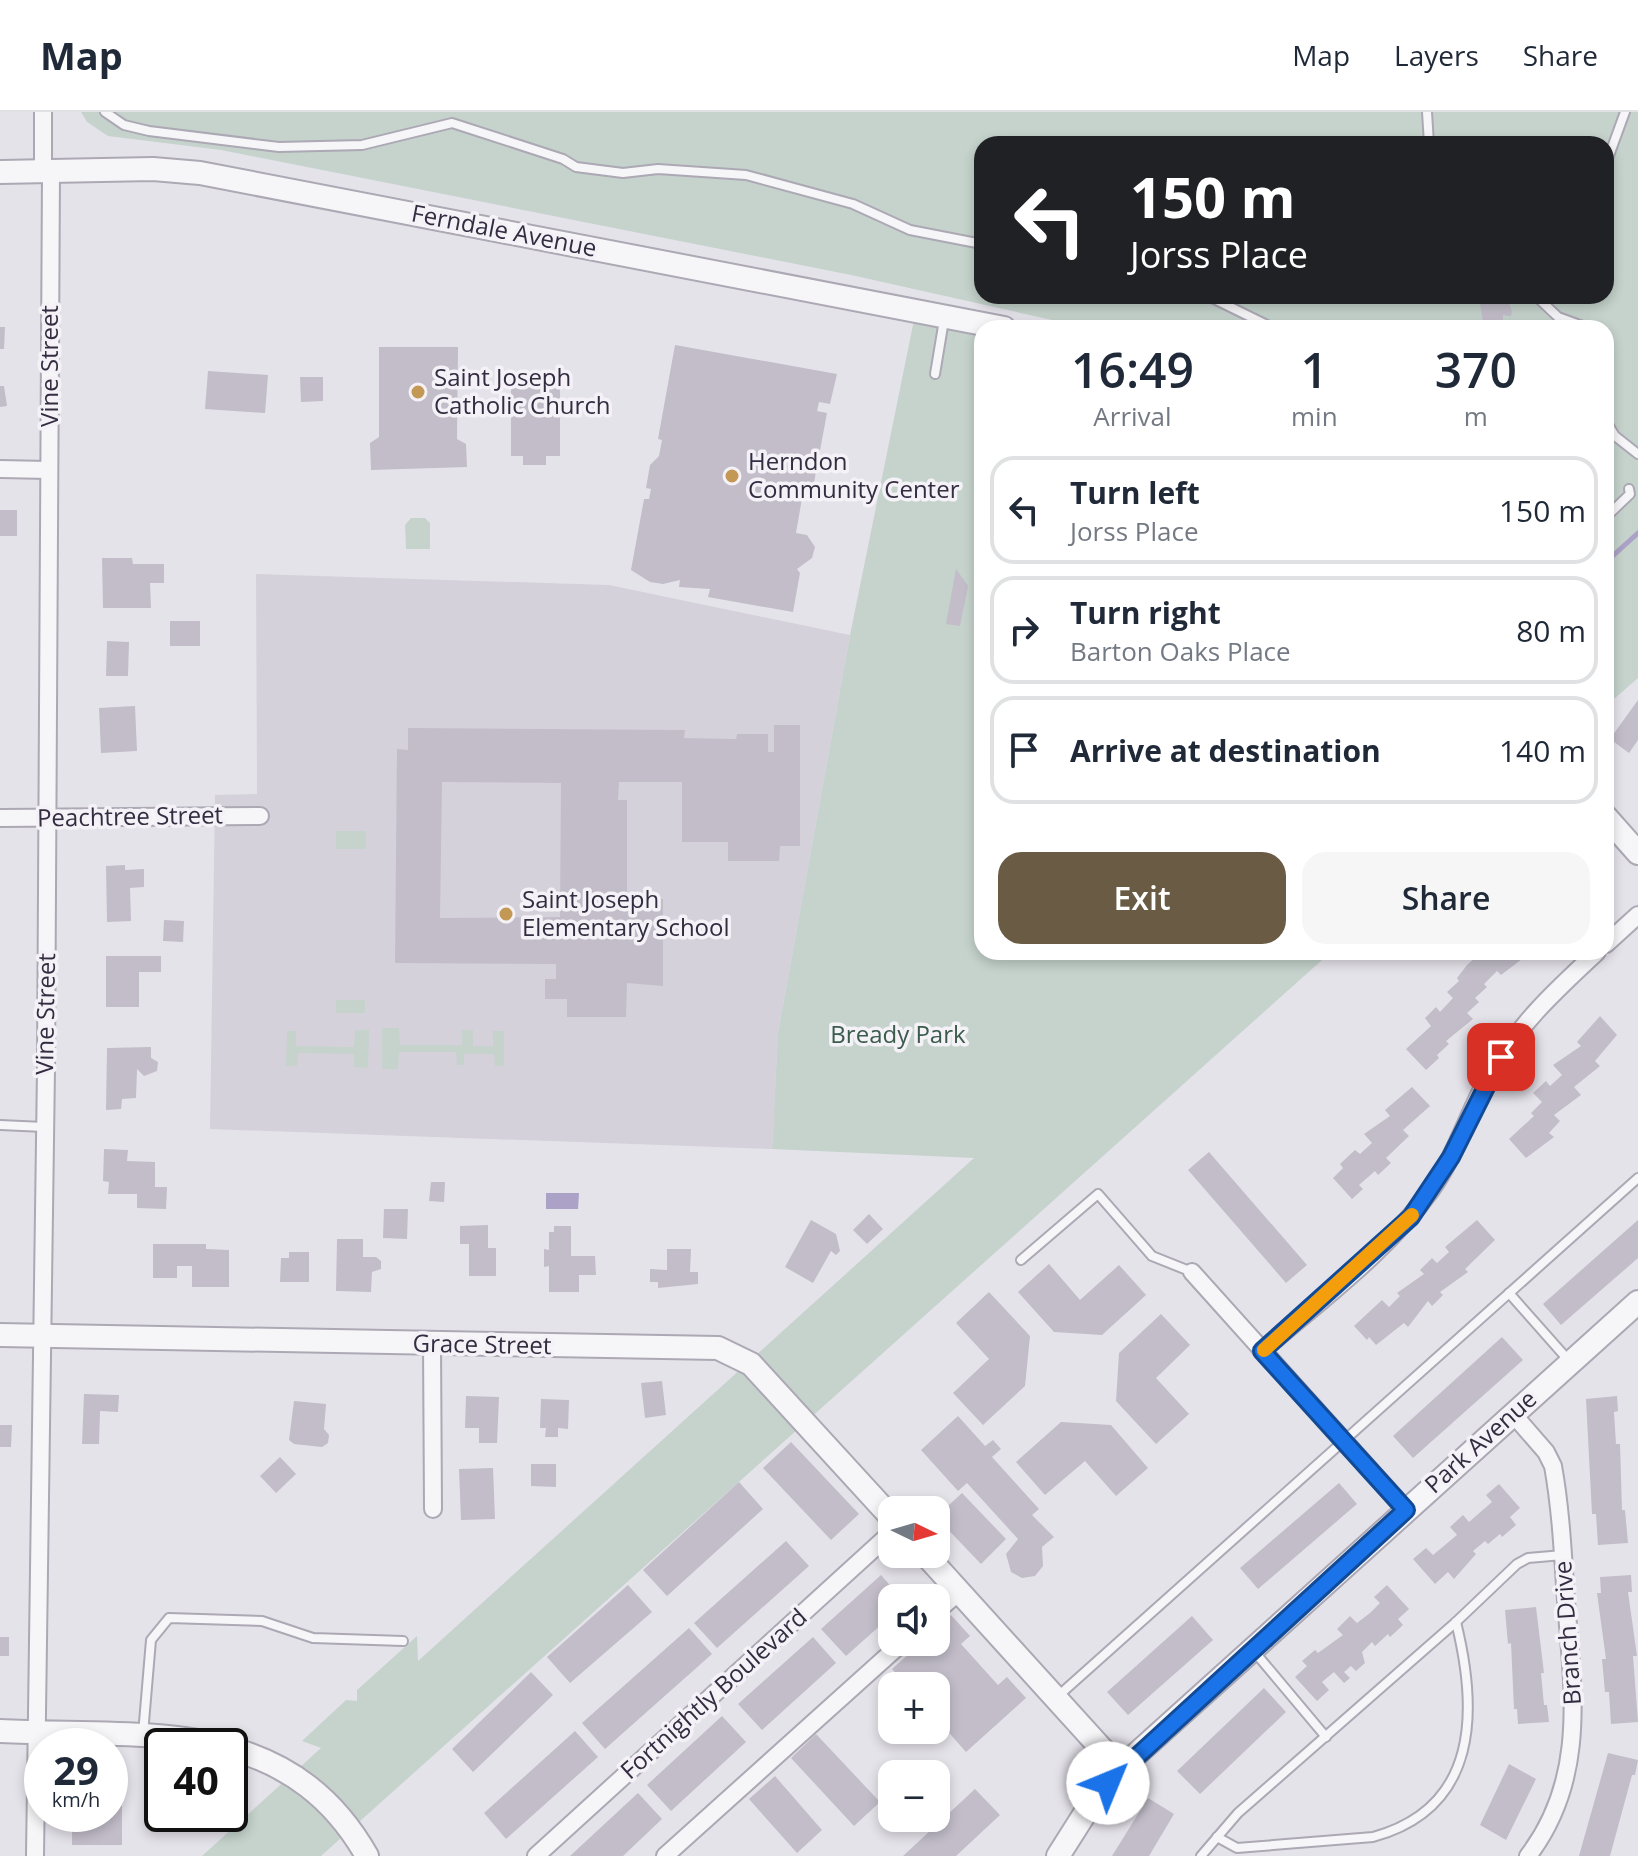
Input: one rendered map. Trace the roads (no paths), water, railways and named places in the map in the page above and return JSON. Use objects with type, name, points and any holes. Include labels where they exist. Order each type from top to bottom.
[{"type":"street","name":"Vine Street","points":[[38,1728],[48,819],[47,172],[43,112]]},
{"type":"street","name":"Ferndale Avenue","points":[[0,172],[153,169],[200,173],[974,322]]},
{"type":"street","points":[[0,469],[49,470]]},
{"type":"street","name":"Peachtree Street","points":[[0,818],[260,816]]},
{"type":"street","points":[[1614,826],[1638,853]]},
{"type":"street","points":[[1614,937],[1638,915]]},
{"type":"street","points":[[1262,1351],[1411,1217],[1451,1157],[1482,1090],[1512,1038],[1548,996],[1588,960]]},
{"type":"street","points":[[1192,1272],[1406,1510]]},
{"type":"street","name":"Park Avenue","points":[[1058,1856],[1089,1807],[1120,1769],[1570,1363],[1635,1311]]},
{"type":"street","name":"Grace Street","points":[[0,1335],[707,1347],[736,1354],[751,1364],[878,1503]]},
{"type":"street","points":[[432,1344],[433,1509]]},
{"type":"street","name":"Branch Drive","points":[[1513,1414],[1546,1452],[1553,1466],[1574,1708],[1572,1756],[1553,1816],[1528,1856]]},
{"type":"street","name":"Fortnightly Boulevard","points":[[536,1856],[878,1545]]},
{"type":"street","points":[[938,1568],[1120,1769]]},
{"type":"street","points":[[950,1600],[959,1592]]},
{"type":"street","points":[[665,1856],[887,1656]]},
{"type":"street","points":[[0,1731],[24,1732]]},
{"type":"street","points":[[128,1735],[198,1738],[231,1746],[292,1773],[339,1815],[367,1856]]},
{"type":"street","name":"Vine Street","points":[[35,1856],[36,1832]]},
{"type":"lane","points":[[105,112],[124,125],[149,131],[279,147],[362,145],[452,123],[563,159],[576,167],[623,173],[658,169],[746,175],[853,204],[910,230],[974,242]]},
{"type":"lane","points":[[1427,112],[1428,136]]},
{"type":"lane","points":[[1614,141],[1625,112]]},
{"type":"lane","points":[[1224,304],[1257,320]]},
{"type":"lane","points":[[1544,304],[1558,317],[1566,320]]},
{"type":"lane","points":[[935,374],[945,316]]},
{"type":"lane","points":[[1614,434],[1638,454]]},
{"type":"lane","points":[[1614,509],[1630,494],[1629,489]]},
{"type":"lane","points":[[0,1125],[45,1127]]},
{"type":"lane","points":[[1055,1699],[1638,1178]]},
{"type":"lane","points":[[1021,1260],[1098,1194],[1152,1256],[1192,1272]]},
{"type":"lane","points":[[1509,1293],[1570,1363]]},
{"type":"lane","points":[[1201,1856],[1238,1813],[1456,1622],[1517,1564],[1528,1558],[1563,1555]]},
{"type":"lane","points":[[143,1735],[151,1640],[169,1618],[262,1621],[313,1638],[403,1641]]},
{"type":"lane","points":[[1217,1837],[1237,1848],[1373,1837],[1394,1831],[1425,1811],[1451,1782],[1466,1741],[1469,1710],[1456,1622]]},
{"type":"lane","points":[[1252,1650],[1326,1737]]},
{"type":"waterway","points":[[1614,555],[1638,533]]},
{"type":"place","name":"Saint Joseph Catholic Church","points":[[418,392]]},
{"type":"place","name":"Herndon Community Center","points":[[732,476]]},
{"type":"place","name":"Saint Joseph Elementary School","points":[[506,914]]},
{"type":"park label","name":"Bready Park","points":[[898,1035]]}]
